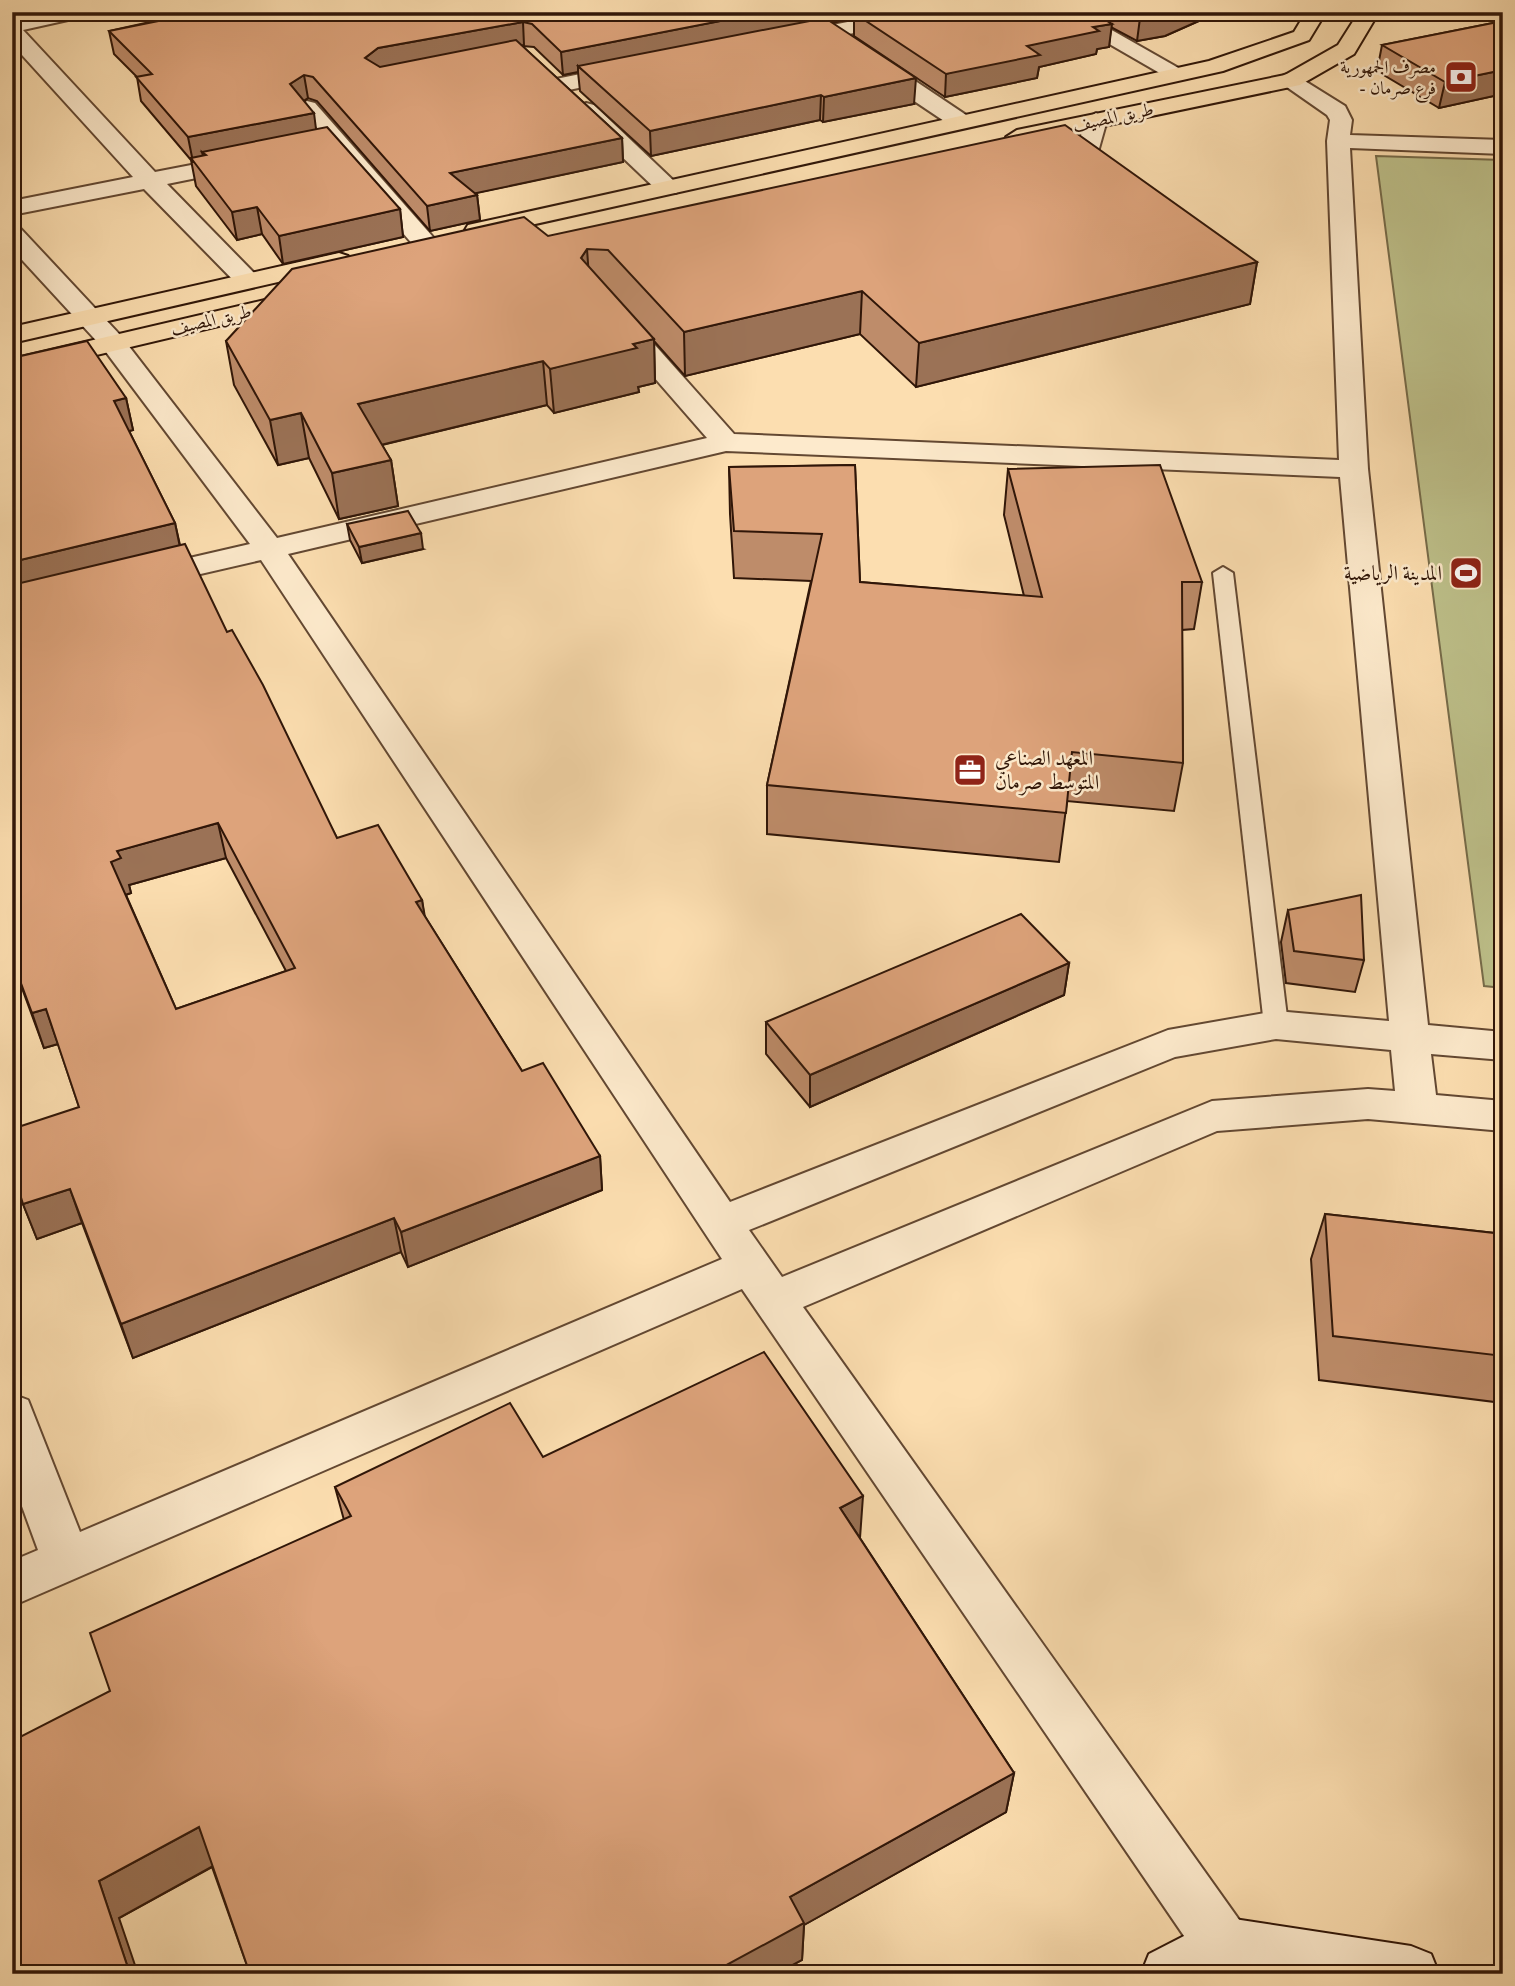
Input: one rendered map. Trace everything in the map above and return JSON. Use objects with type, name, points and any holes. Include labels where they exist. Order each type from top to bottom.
[{"type":"main road","name":"طريق المصيف","points":[[397,248],[1215,66],[1302,36],[1316,12]]},
{"type":"main road","name":"طريق المصيف","points":[[987,144],[1292,80],[1346,49],[1369,12]]},
{"type":"main road","name":"طريق المصيف","points":[[12,367],[99,330],[248,281],[356,257]]},
{"type":"main road","name":"طريق المصيف","points":[[12,335],[99,330],[324,294]]},
{"type":"street","points":[[79,12],[12,28],[149,180],[248,281]]},
{"type":"street","points":[[774,43],[933,12]]},
{"type":"street","points":[[1064,12],[1178,74]]},
{"type":"street","points":[[828,32],[961,122]]},
{"type":"street","points":[[653,66],[551,78],[668,188]]},
{"type":"street","points":[[1292,80],[1337,111],[1341,120],[1338,141],[1354,469],[1417,1109]]},
{"type":"street","points":[[307,108],[424,242]]},
{"type":"street","points":[[1018,165],[1085,150],[1092,142],[1096,120]]},
{"type":"street","points":[[1338,141],[1503,147]]},
{"type":"street","points":[[311,148],[338,143]]},
{"type":"street","points":[[12,208],[270,156]]},
{"type":"street","points":[[12,234],[99,330],[268,547],[761,1283],[1233,1959]]},
{"type":"street","points":[[599,299],[726,442]]},
{"type":"street","points":[[120,584],[268,547],[726,442],[1354,469]]},
{"type":"street","points":[[721,1224],[1168,1044],[1276,1025],[1503,1046]]},
{"type":"street","points":[[12,1584],[66,1560],[761,1283],[1212,1116],[1368,1104],[1503,1116]]},
{"type":"street","points":[[12,1415],[66,1560]]},
{"type":"street","points":[[1169,1974],[1233,1959],[1411,1974]]},
{"type":"lane","points":[[1223,573],[1276,1025]]},
{"type":"green space","name":"المدينة الرياضية","points":[[1376,156],[1503,160],[1503,988],[1484,986]]},
{"type":"building","points":[[156,12],[767,12],[561,52],[532,24],[523,22],[378,48],[365,58],[380,67],[516,40],[622,138],[450,173],[477,195],[427,206],[313,77],[304,75],[290,84],[314,113],[188,137],[136,77],[152,74],[109,31],[163,20]]},
{"type":"building","points":[[1092,12],[1112,24],[1093,27],[1099,31],[1027,46],[1040,55],[946,74],[854,13]]},
{"type":"building","points":[[1129,12],[1168,12],[1140,18]]},
{"type":"building","points":[[825,18],[916,78],[650,131],[578,66]]},
{"type":"building","points":[[1503,21],[1503,70],[1445,82],[1382,45]]},
{"type":"building","points":[[1065,125],[1257,262],[919,343],[862,291],[684,332],[608,250],[587,249],[581,258],[654,339],[633,344],[637,348],[550,369],[543,361],[358,404],[391,460],[332,473],[301,413],[270,420],[226,341],[292,269],[524,217],[548,236]]},
{"type":"building","points":[[327,127],[400,209],[279,236],[257,207],[232,212],[191,158],[206,155],[202,152]]},
{"type":"building","points":[[87,341],[126,398],[114,401],[175,523],[12,562],[12,358]]},
{"type":"building","points":[[855,465],[860,582],[1042,597],[1008,469],[1160,465],[1202,582],[1182,582],[1183,763],[1072,752],[1066,813],[767,785],[822,534],[734,531],[729,467]]},
{"type":"building","points":[[408,511],[421,533],[359,547],[347,524]]},
{"type":"building","points":[[185,544],[227,632],[232,630],[263,685],[337,838],[378,825],[422,900],[416,902],[522,1071],[543,1063],[600,1156],[401,1232],[394,1218],[121,1324],[70,1189],[23,1204],[12,1168],[12,1129],[79,1107],[46,1009],[32,1013],[12,959],[12,585]],"holes":[[[218,823],[295,968],[176,1009],[111,862],[121,858],[117,851]]]},
{"type":"building","points":[[1361,895],[1364,960],[1294,951],[1288,910]]},
{"type":"building","points":[[1021,914],[1069,963],[810,1075],[766,1022]]},
{"type":"building","points":[[1325,1214],[1503,1234],[1503,1356],[1333,1336]]},
{"type":"building","points":[[764,1352],[863,1496],[840,1508],[1014,1773],[790,1897],[804,1923],[710,1974],[250,1974],[199,1827],[99,1881],[130,1974],[12,1974],[12,1741],[110,1691],[90,1633],[351,1516],[335,1487],[510,1403],[543,1457]]},
{"type":"place","name":"مصرف الجمهورية - فرع صرمان","points":[[1461,77]]},
{"type":"place","name":"المدينة الرياضية","points":[[1466,573]]},
{"type":"place","name":"المعهد الصناعي المتوسط صرمان","points":[[970,770]]}]
